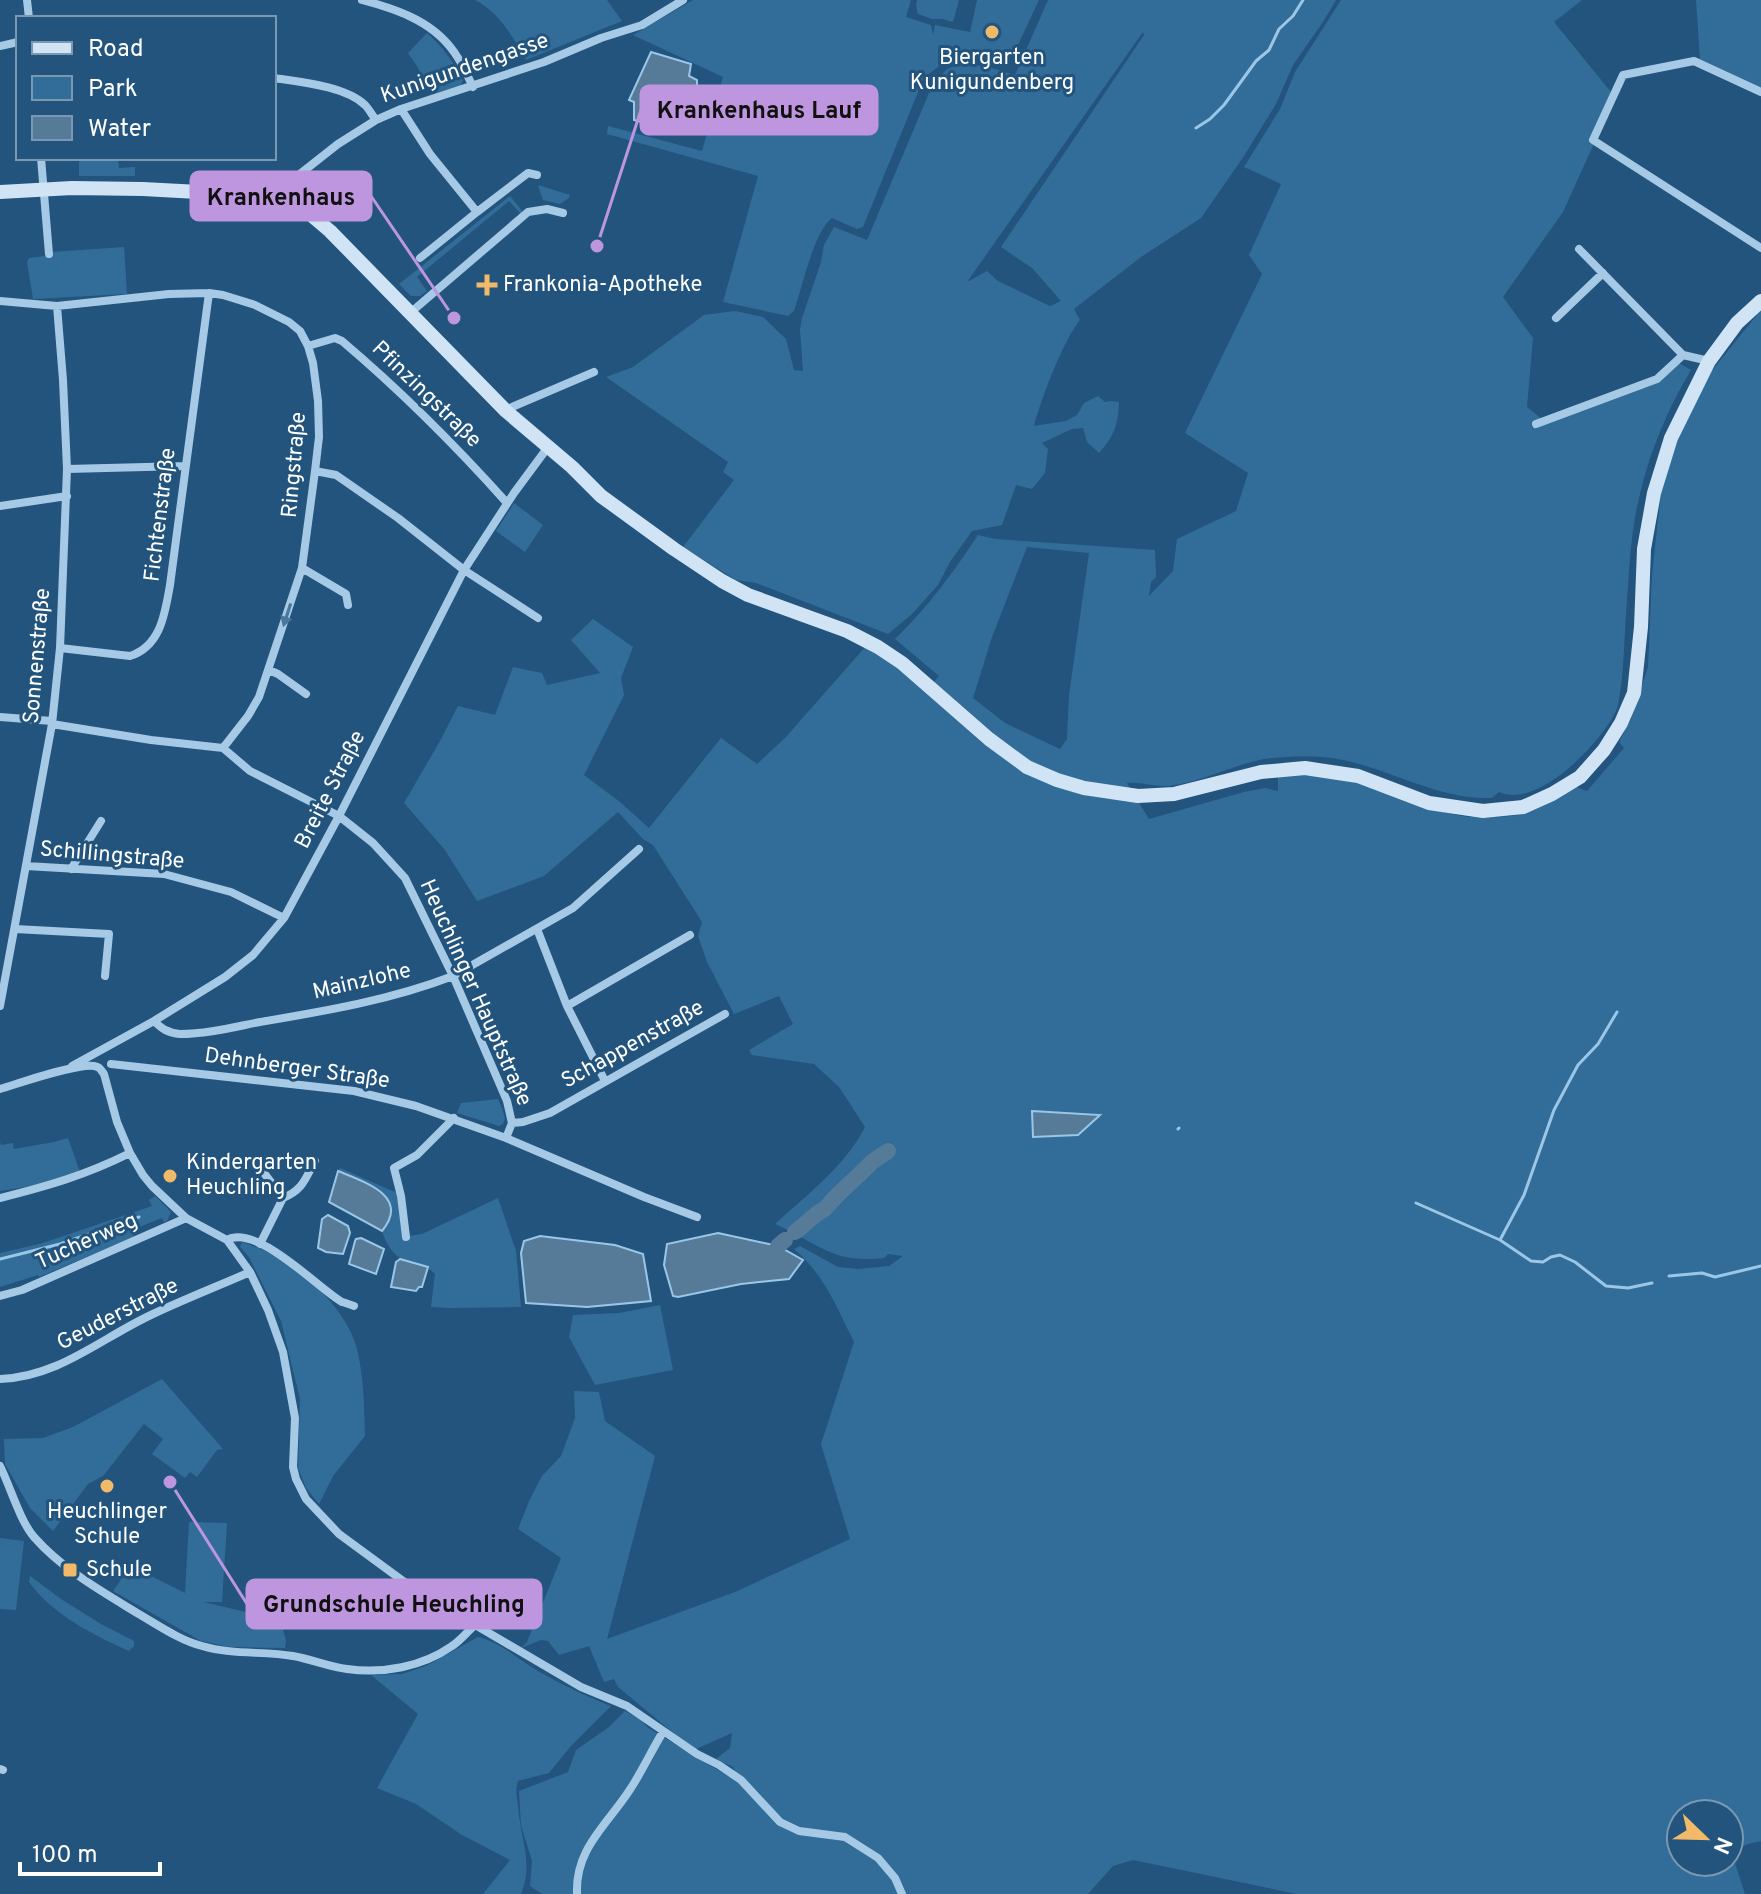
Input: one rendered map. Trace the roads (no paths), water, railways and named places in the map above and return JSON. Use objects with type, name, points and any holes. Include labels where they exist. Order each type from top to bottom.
[{"type":"street","points":[[362,0],[405,14],[437,32],[458,57],[473,87]]},
{"type":"street","name":"Kunigundengasse","points":[[272,196],[338,144],[376,120],[642,25],[683,0]]},
{"type":"street","points":[[1761,92],[1694,61],[1623,75],[1593,140],[1761,248]]},
{"type":"street","points":[[276,78],[347,93],[364,104],[376,120]]},
{"type":"street","points":[[401,109],[430,154],[477,212]]},
{"type":"street","points":[[41,160],[49,254]]},
{"type":"street","points":[[420,258],[528,173],[537,175]]},
{"type":"street","points":[[0,192],[42,188],[143,189],[272,196],[304,209],[317,218],[506,411],[620,512],[748,595],[847,631],[878,647],[902,663],[989,739],[1027,767],[1084,788],[1138,796],[1174,794],[1261,772],[1305,768],[1358,776],[1429,803],[1483,811],[1523,807],[1580,777],[1604,750],[1621,723],[1634,693],[1641,627],[1644,549],[1654,493],[1671,438],[1709,361],[1737,323],[1761,301]]},
{"type":"street","points":[[410,313],[528,212],[547,209],[563,213]]},
{"type":"street","points":[[1579,249],[1683,355],[1709,361]]},
{"type":"street","points":[[1556,318],[1603,273]]},
{"type":"street","name":"Fichtenstraße","points":[[60,648],[130,656],[140,653],[156,635],[163,621],[209,293]]},
{"type":"street","points":[[0,301],[57,306],[169,294],[223,295],[255,305],[286,321],[300,331],[308,346]]},
{"type":"street","name":"Sonnenstraße","points":[[0,1006],[52,722],[60,648],[67,469],[57,306]]},
{"type":"street","name":"Pfinzingstraße","points":[[308,346],[335,338],[342,341],[405,397],[507,503]]},
{"type":"street","name":"Ringstraße","points":[[223,748],[254,708],[302,568],[319,437],[318,401],[308,346]]},
{"type":"street","points":[[1536,424],[1657,379],[1683,355]]},
{"type":"street","points":[[506,411],[594,372]]},
{"type":"street","name":"Breite Straße","points":[[64,1070],[154,1021],[225,977],[253,955],[284,918],[464,570],[548,447]]},
{"type":"street","points":[[67,469],[185,466]]},
{"type":"street","points":[[315,471],[336,475],[398,518],[464,570],[538,618]]},
{"type":"street","points":[[0,506],[67,496]]},
{"type":"street","points":[[302,568],[346,594],[348,605]]},
{"type":"street","points":[[269,670],[306,694]]},
{"type":"street","points":[[0,717],[223,748]]},
{"type":"street","name":"Heuchlinger Hauptstraße","points":[[223,748],[250,771],[339,816],[373,843],[405,878],[453,976],[507,1101],[512,1123],[506,1138]]},
{"type":"street","points":[[71,869],[101,821]]},
{"type":"street","name":"Mainzlohe","points":[[154,1021],[161,1030],[179,1034],[350,1006],[409,992],[453,976],[573,908],[639,849]]},
{"type":"street","name":"Schillingstraße","points":[[26,866],[164,874],[231,892],[284,918]]},
{"type":"street","points":[[15,929],[109,934],[105,976]]},
{"type":"street","points":[[537,929],[567,1006],[605,1081]]},
{"type":"street","points":[[567,1006],[690,935]]},
{"type":"street","name":"Schappenstraße","points":[[512,1123],[550,1113],[725,1014]]},
{"type":"street","points":[[104,1074],[111,1064],[105,1047]]},
{"type":"street","name":"Dehnberger Straße","points":[[111,1064],[354,1091],[416,1106],[506,1138],[697,1217]]},
{"type":"street","points":[[0,1089],[92,1065],[104,1074],[117,1122],[130,1153],[152,1186],[186,1218],[227,1240],[250,1272],[283,1352],[295,1418],[293,1467],[296,1479],[306,1499],[339,1534],[414,1589],[474,1626],[581,1687],[627,1706],[741,1780],[780,1822],[799,1831],[845,1837],[878,1858],[895,1878],[902,1894]]},
{"type":"street","points":[[406,1237],[394,1168],[417,1155],[454,1118]]},
{"type":"street","points":[[0,1198],[59,1183],[130,1153]]},
{"type":"street","points":[[266,1159],[264,1173],[283,1198]]},
{"type":"street","points":[[260,1244],[283,1198],[303,1185],[315,1161]]},
{"type":"street","name":"Tucherweg","points":[[0,1296],[22,1290],[186,1218]]},
{"type":"street","points":[[227,1240],[242,1237],[260,1244],[293,1263],[343,1302],[354,1306]]},
{"type":"street","name":"Geuderstraße","points":[[0,1379],[21,1378],[51,1370],[151,1315],[250,1272]]},
{"type":"street","points":[[0,1466],[31,1534],[44,1547],[70,1570],[113,1598],[166,1631],[200,1646],[227,1652],[295,1656],[347,1669],[397,1669],[431,1658],[453,1646],[474,1626]]},
{"type":"street","points":[[577,1894],[577,1874],[589,1842],[629,1792],[663,1732]]},
{"type":"water","points":[[651,52],[691,64],[689,76],[697,80],[697,92],[691,107],[684,107],[681,124],[676,126],[660,119],[648,124],[634,120],[634,102],[629,100]]},
{"type":"water","points":[[1032,1111],[1100,1115],[1078,1135],[1033,1137]]},
{"type":"water","points":[[338,1171],[371,1186],[388,1200],[390,1219],[382,1231],[329,1202]]},
{"type":"water","points":[[328,1215],[348,1226],[350,1233],[343,1254],[318,1248],[322,1219]]},
{"type":"water","points":[[718,1233],[778,1246],[803,1260],[789,1279],[673,1296],[664,1265],[667,1244]]},
{"type":"water","points":[[540,1236],[615,1245],[643,1254],[651,1301],[587,1307],[526,1303],[521,1253],[524,1241]]},
{"type":"water","points":[[361,1238],[384,1249],[376,1274],[349,1264],[355,1241]]},
{"type":"water","points":[[400,1259],[428,1267],[422,1287],[416,1291],[391,1287],[396,1262]]},
{"type":"waterway","points":[[1196,128],[1224,105],[1256,61],[1269,50],[1279,29],[1293,16],[1303,0]]},
{"type":"waterway","points":[[1500,1240],[1524,1195],[1554,1110],[1578,1065],[1598,1044],[1617,1012]]},
{"type":"waterway","points":[[795,1232],[888,1151]]},
{"type":"waterway","points":[[1416,1203],[1500,1240],[1531,1261],[1543,1262],[1560,1255],[1575,1262],[1606,1286],[1628,1288],[1652,1283]]},
{"type":"waterway","points":[[0,1259],[60,1244],[139,1217]]},
{"type":"waterway","points":[[778,1246],[785,1240]]},
{"type":"waterway","points":[[1669,1276],[1702,1273],[1715,1277],[1761,1266]]},
{"type":"place","name":"Biergarten Kunigundenberg","points":[[992,32]]},
{"type":"place","name":"Krankenhaus Lauf","points":[[597,246]]},
{"type":"place","name":"Frankonia-Apotheke","points":[[487,285]]},
{"type":"place","name":"Krankenhaus","points":[[454,318]]},
{"type":"place","name":"Kindergarten Heuchling","points":[[170,1176]]},
{"type":"place","name":"Grundschule Heuchling","points":[[170,1482]]},
{"type":"place","name":"Heuchlinger Schule","points":[[107,1486]]},
{"type":"place","name":"Schule","points":[[70,1570]]}]
